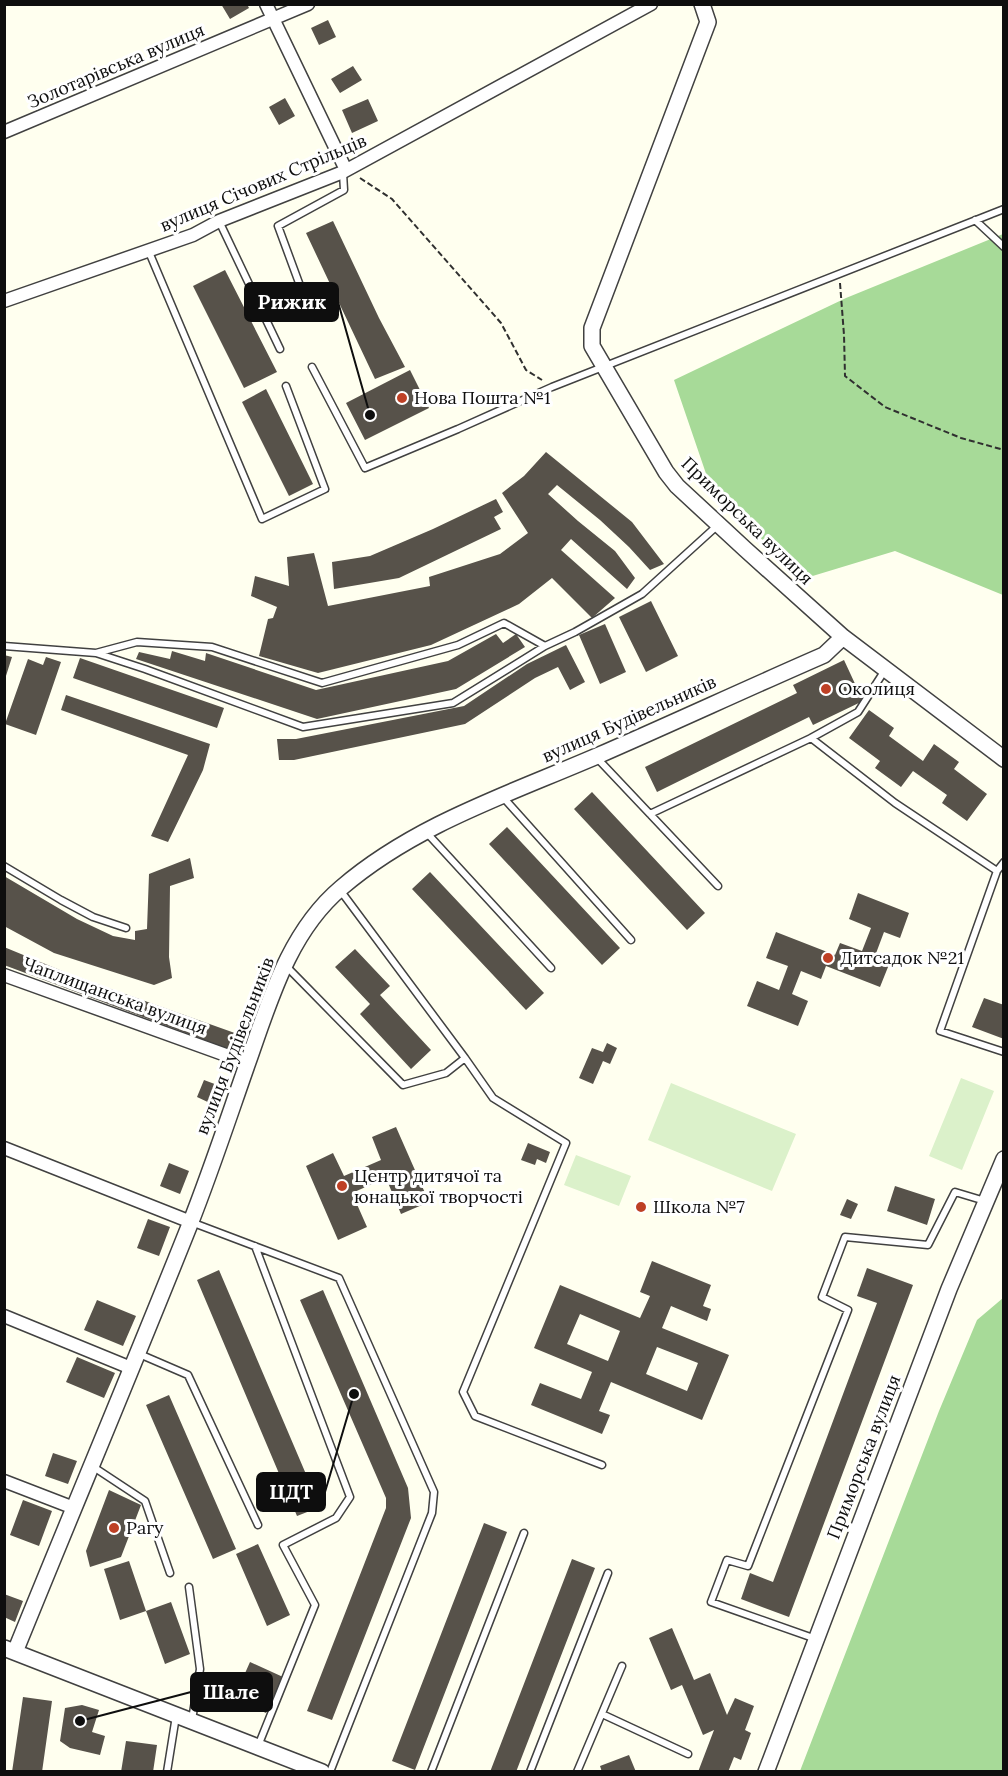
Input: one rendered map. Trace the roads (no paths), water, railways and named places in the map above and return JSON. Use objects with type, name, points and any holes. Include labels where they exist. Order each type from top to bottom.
[{"type":"street","points":[[266,4],[345,171]]},
{"type":"street","name":"Золотарівська вулиця","points":[[4,132],[308,4]]},
{"type":"street","name":"вулиця Січових Стрільців","points":[[4,301],[149,252],[193,235],[219,220],[345,171],[651,4]]},
{"type":"street","name":"Приморська вулиця","points":[[702,4],[708,22],[592,328],[592,345],[666,472],[677,486],[843,637],[1004,759]]},
{"type":"street","name":"вулиця Будівельників","points":[[10,1650],[74,1508],[191,1222],[275,988],[312,917],[339,889],[409,840],[501,795],[595,757],[824,655],[843,637]]},
{"type":"street","name":"Чаплищанська вулиця","points":[[4,975],[248,1063]]},
{"type":"street","points":[[4,1148],[191,1222]]},
{"type":"street","name":"Приморська вулиця","points":[[766,1772],[949,1289],[1004,1159]]},
{"type":"street","points":[[4,1316],[134,1360]]},
{"type":"street","points":[[4,1481],[74,1508]]},
{"type":"street","points":[[10,1650],[321,1772]]},
{"type":"lane","points":[[309,310],[278,226],[344,190],[345,171]]},
{"type":"lane","points":[[312,367],[365,468],[552,387],[1004,209]]},
{"type":"lane","points":[[219,220],[280,349]]},
{"type":"lane","points":[[975,220],[1004,247]]},
{"type":"lane","points":[[149,252],[262,519],[325,489],[286,386]]},
{"type":"lane","points":[[4,645],[96,653],[303,727],[453,703],[545,646],[575,632],[642,594],[719,525]]},
{"type":"lane","points":[[96,653],[137,642],[212,647],[322,683],[458,645],[504,623],[545,646]]},
{"type":"lane","points":[[650,814],[810,738],[858,712],[886,669]]},
{"type":"lane","points":[[810,738],[895,803],[997,871]]},
{"type":"lane","points":[[595,757],[718,886]]},
{"type":"lane","points":[[501,795],[631,940]]},
{"type":"lane","points":[[426,832],[551,968]]},
{"type":"lane","points":[[1004,862],[997,871],[939,1030],[1004,1052]]},
{"type":"lane","points":[[4,866],[93,917],[126,928]]},
{"type":"lane","points":[[339,889],[493,1098],[566,1143],[463,1392],[475,1416],[602,1466]]},
{"type":"lane","points":[[285,966],[403,1086],[446,1073],[465,1058]]},
{"type":"lane","points":[[816,1639],[711,1602],[728,1560],[748,1566],[848,1310],[822,1297],[845,1237],[928,1245],[955,1192],[986,1201]]},
{"type":"lane","points":[[191,1222],[339,1278],[434,1491],[432,1513],[330,1772]]},
{"type":"lane","points":[[255,1246],[350,1497],[336,1518],[283,1545],[315,1605],[258,1746]]},
{"type":"lane","points":[[134,1360],[188,1375],[258,1525]]},
{"type":"lane","points":[[91,1466],[145,1501],[170,1573]]},
{"type":"lane","points":[[431,1772],[524,1533]]},
{"type":"lane","points":[[530,1772],[608,1574]]},
{"type":"lane","points":[[189,1587],[200,1669],[192,1721]]},
{"type":"lane","points":[[577,1772],[622,1666]]},
{"type":"lane","points":[[602,1714],[688,1754]]},
{"type":"lane","points":[[167,1772],[177,1715]]},
{"type":"place","name":"Нова Пошта №1","points":[[402,398]]},
{"type":"place","name":"Рижик","points":[[370,415]]},
{"type":"place","name":"Околиця","points":[[826,689]]},
{"type":"place","name":"Дитсадок №21","points":[[828,958]]},
{"type":"place","name":"Центр дитячої та юнацької творчості","points":[[342,1186]]},
{"type":"place","name":"Школа №7","points":[[641,1207]]},
{"type":"place","name":"ЦДТ","points":[[354,1394]]},
{"type":"place","name":"Рагу","points":[[114,1528]]},
{"type":"place","name":"Шале","points":[[80,1721]]}]
